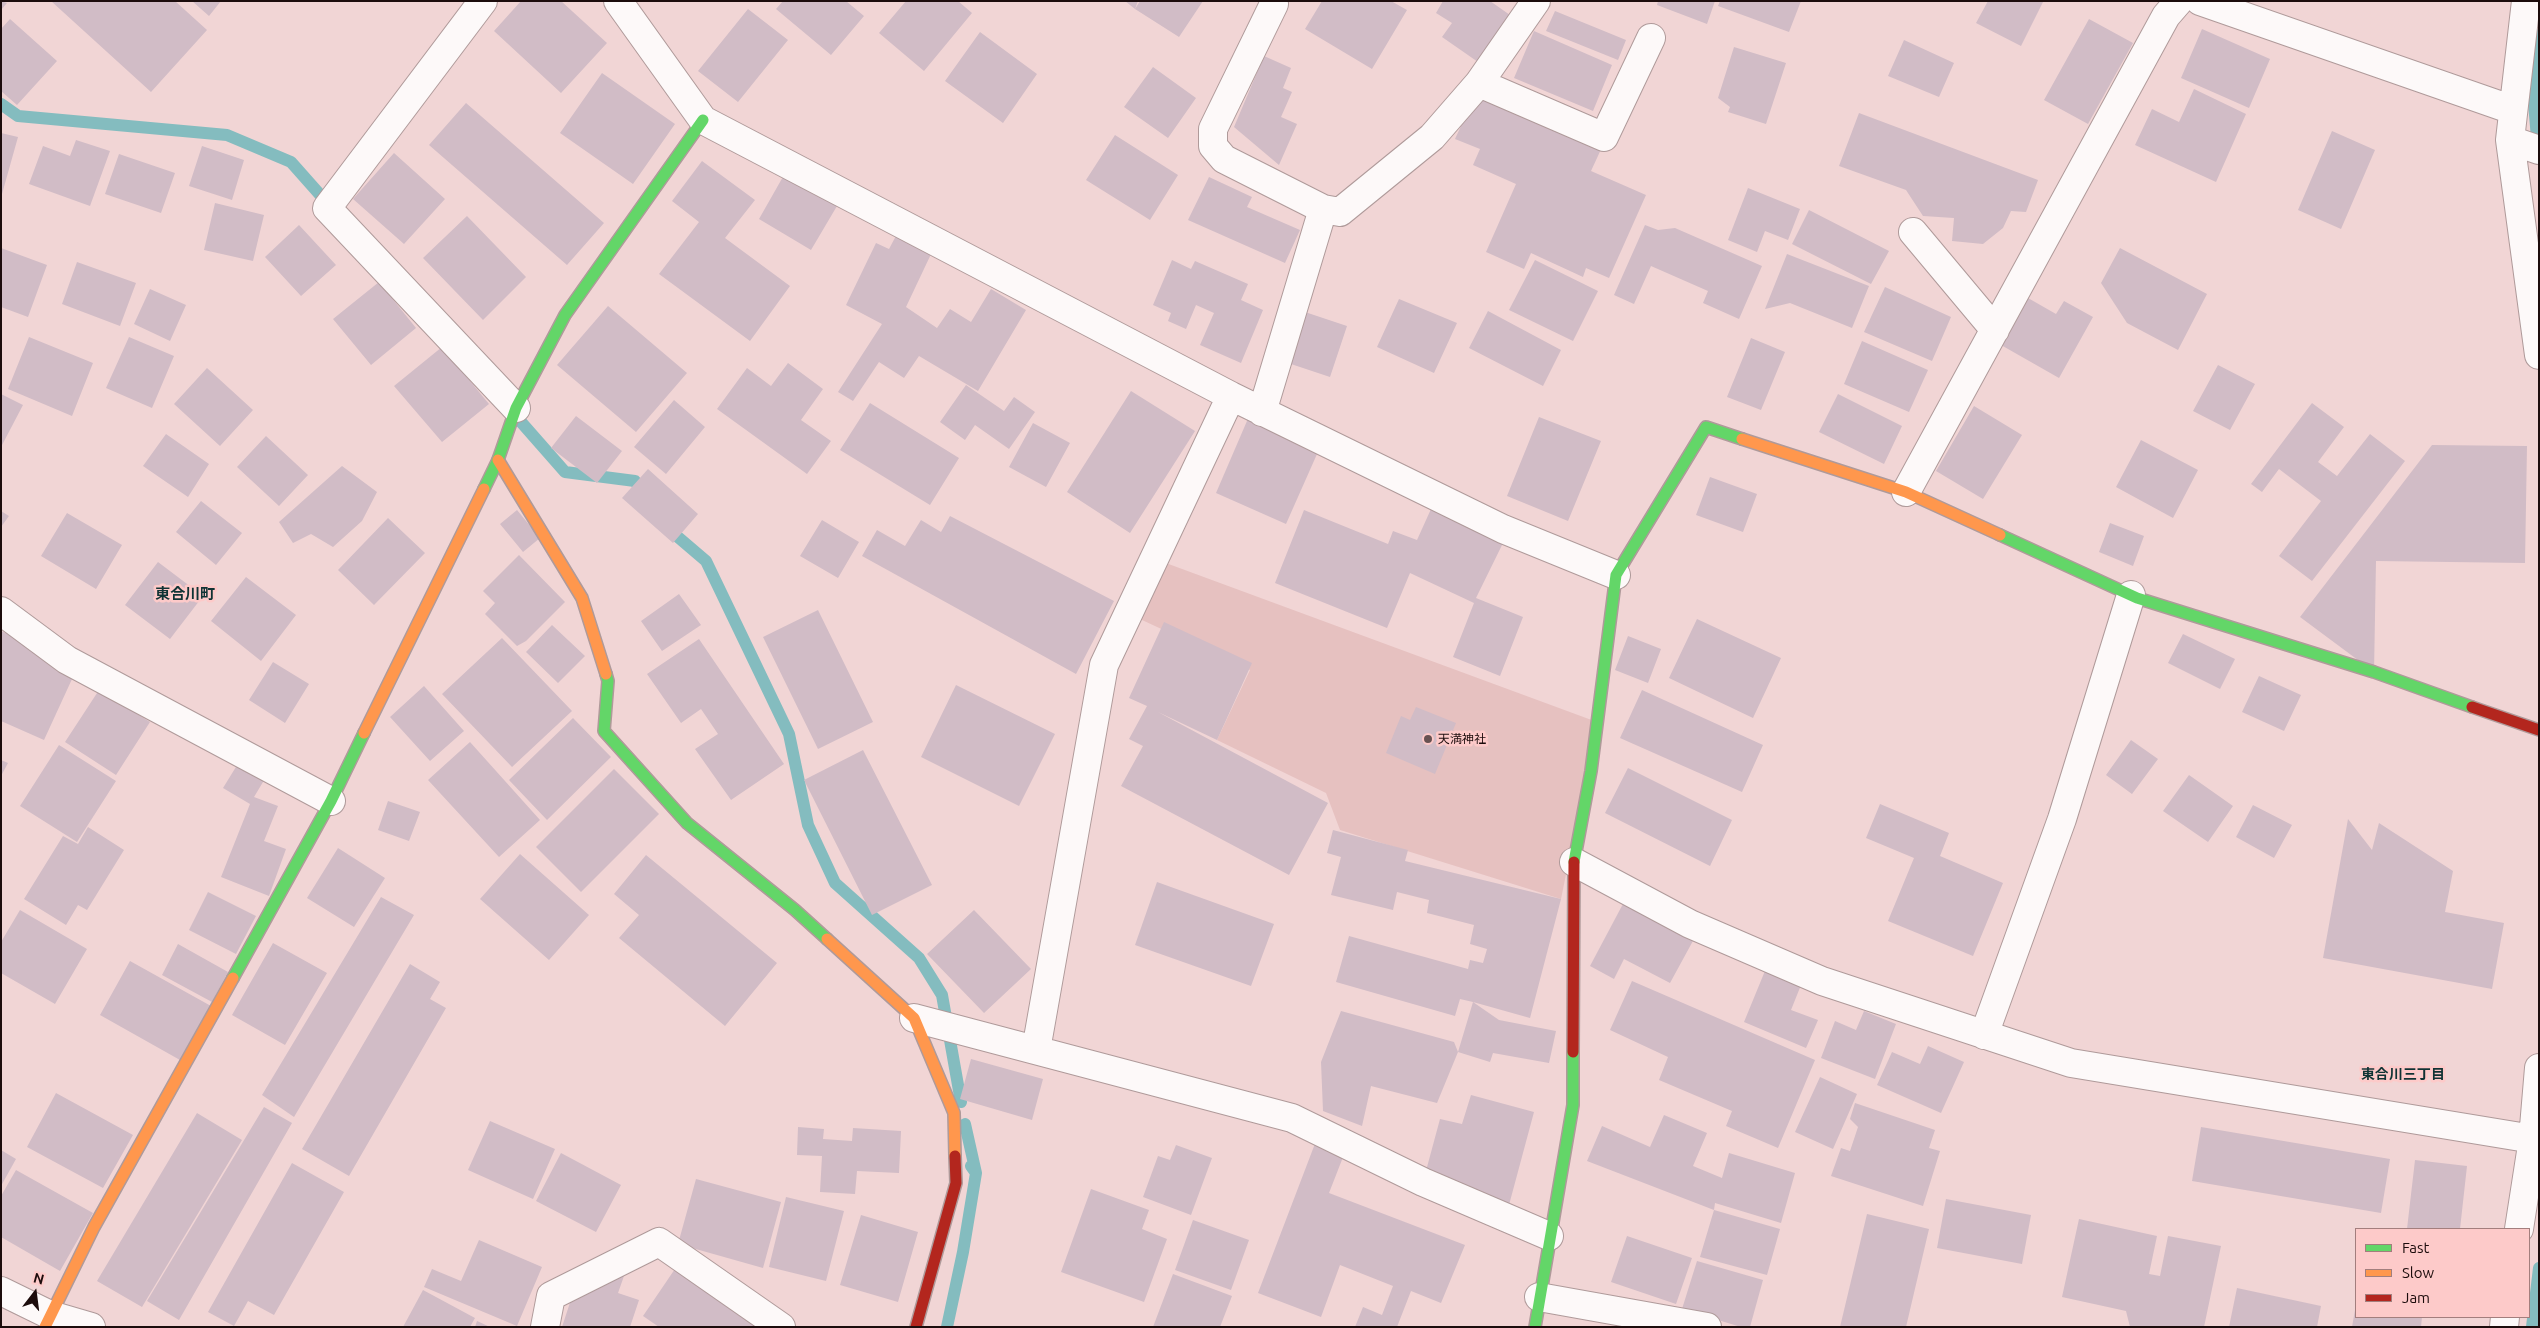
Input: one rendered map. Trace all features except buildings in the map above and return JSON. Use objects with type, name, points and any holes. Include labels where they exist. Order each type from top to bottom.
[{"type":"street","points":[[483,1],[327,208],[516,408]]},
{"type":"street","points":[[618,1],[703,120],[1262,412],[1503,529],[1616,575]]},
{"type":"street","points":[[1274,4],[1212,129],[1213,146],[1224,159],[1323,209],[1340,212],[1432,137],[1479,83],[1536,1]]},
{"type":"street","points":[[1906,492],[2166,16],[2179,1]]},
{"type":"street","points":[[2200,1],[2513,110]]},
{"type":"street","points":[[2526,1],[2510,140],[2539,355]]},
{"type":"street","points":[[1479,83],[1604,138],[1651,38]]},
{"type":"street","points":[[47,1321],[94,1227],[331,801],[498,460],[516,408],[566,315],[703,120]]},
{"type":"street","points":[[2510,140],[2539,150]]},
{"type":"street","points":[[1262,412],[1323,209]]},
{"type":"street","points":[[1913,232],[1995,330]]},
{"type":"street","points":[[1036,1050],[1104,665],[1231,396]]},
{"type":"street","points":[[1535,1327],[1549,1236],[1573,1105],[1574,862],[1591,772],[1616,575],[1706,427],[1906,492],[2131,594],[2374,672],[2539,730]]},
{"type":"street","points":[[498,460],[582,598],[608,681],[604,731],[687,822],[795,910],[914,1018],[954,1113],[956,1183],[916,1327]]},
{"type":"street","points":[[1984,1035],[2062,819],[2131,594]]},
{"type":"street","points":[[1,611],[67,660],[331,801]]},
{"type":"street","points":[[1574,862],[1690,924],[1822,981],[2070,1063],[2533,1139]]},
{"type":"street","points":[[914,1018],[1292,1118],[1423,1182],[1549,1236]]},
{"type":"street","points":[[2519,1228],[2533,1139],[2539,1068]]},
{"type":"street","points":[[545,1327],[551,1296],[659,1242],[781,1327]]},
{"type":"street","points":[[1,1291],[47,1321],[91,1327]]},
{"type":"street","points":[[1539,1297],[1707,1327]]},
{"type":"shaded area","points":[[1155,559],[1597,722],[1561,899],[1340,830],[1326,793],[1217,740],[1250,670],[1129,614]]},
{"type":"waterway","points":[[2538,150],[2532,80],[2539,35]]},
{"type":"waterway","points":[[1,104],[18,116],[227,135],[291,162],[330,206]]},
{"type":"waterway","points":[[514,414],[565,472],[635,481],[644,495]]},
{"type":"waterway","points":[[665,526],[706,561],[789,734],[808,825],[835,883],[919,958],[942,995],[961,1102]]},
{"type":"waterway","points":[[965,1124],[976,1173]]},
{"type":"waterway","points":[[947,1327],[963,1252],[976,1173],[971,1166]]},
{"type":"waterway","points":[[2532,1327],[2539,1268]]},
{"type":"traffic: fast","points":[[484,489],[498,460],[516,408],[565,315],[703,120]]},
{"type":"traffic: fast","points":[[1574,862],[1591,771],[1616,575],[1706,427],[1742,439]]},
{"type":"traffic: fast","points":[[2000,535],[2137,598],[2374,672],[2472,707]]},
{"type":"traffic: fast","points":[[606,674],[608,681],[604,731],[687,823],[795,910],[827,939]]},
{"type":"traffic: fast","points":[[233,978],[331,801],[364,733]]},
{"type":"traffic: fast","points":[[1535,1327],[1573,1105],[1573,1052]]},
{"type":"traffic: slow","points":[[1742,439],[1906,492],[2000,535]]},
{"type":"traffic: slow","points":[[498,460],[582,598],[606,674]]},
{"type":"traffic: slow","points":[[364,733],[484,489]]},
{"type":"traffic: slow","points":[[827,939],[914,1018],[954,1113],[955,1156]]},
{"type":"traffic: slow","points":[[45,1327],[94,1227],[233,978]]},
{"type":"traffic: jam","points":[[2472,707],[2539,730]]},
{"type":"traffic: jam","points":[[1573,1052],[1574,862]]},
{"type":"traffic: jam","points":[[916,1327],[956,1183],[955,1156]]},
{"type":"place","name":"天満神社","points":[[1428,739]]},
{"type":"district","name":"東合川町","points":[[185,594]]},
{"type":"district","name":"東合川三丁目","points":[[2403,1074]]}]
